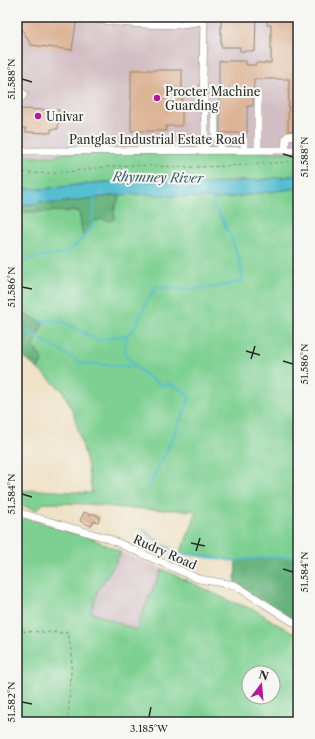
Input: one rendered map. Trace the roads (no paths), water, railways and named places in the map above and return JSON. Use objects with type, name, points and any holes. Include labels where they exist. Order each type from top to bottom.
[{"type":"street","points":[[95,19],[165,25],[183,24],[204,19],[203,75],[205,151]]},
{"type":"street","points":[[17,104],[24,94]]},
{"type":"street","points":[[258,95],[258,150]]},
{"type":"street","points":[[215,108],[216,136],[221,140],[244,140],[244,150]]},
{"type":"street","points":[[285,150],[286,138],[288,136],[298,135]]},
{"type":"street","points":[[221,140],[221,150]]},
{"type":"street","name":"Pantglas Industrial Estate Road","points":[[17,151],[298,150]]},
{"type":"street","name":"Rudry Road","points":[[17,512],[107,538],[199,579],[235,585],[298,625]]},
{"type":"water","points":[[298,175],[298,188],[218,199],[134,194],[58,203],[47,203],[41,201],[33,204],[17,204],[17,188],[42,189],[105,182],[131,181],[165,181],[211,184]]},
{"type":"waterway","points":[[17,263],[43,256],[67,253],[91,228],[95,198]]},
{"type":"waterway","points":[[17,326],[81,363],[136,367],[125,355],[127,335],[133,331],[156,287],[185,289],[216,287],[243,281],[241,267],[235,247],[222,219],[211,202],[211,198]]},
{"type":"waterway","points":[[40,321],[50,320],[63,322],[98,340],[127,335]]},
{"type":"waterway","points":[[136,367],[151,379],[164,386],[170,384],[185,392],[190,399],[148,489]]},
{"type":"waterway","points":[[142,529],[164,546],[180,553],[236,561],[255,558],[298,557]]},
{"type":"place","name":"Procter Machine Guarding","points":[[157,98]]},
{"type":"place","name":"Univar","points":[[38,116]]},
{"type":"water label","name":"Rhymney River","points":[[158,177]]}]
